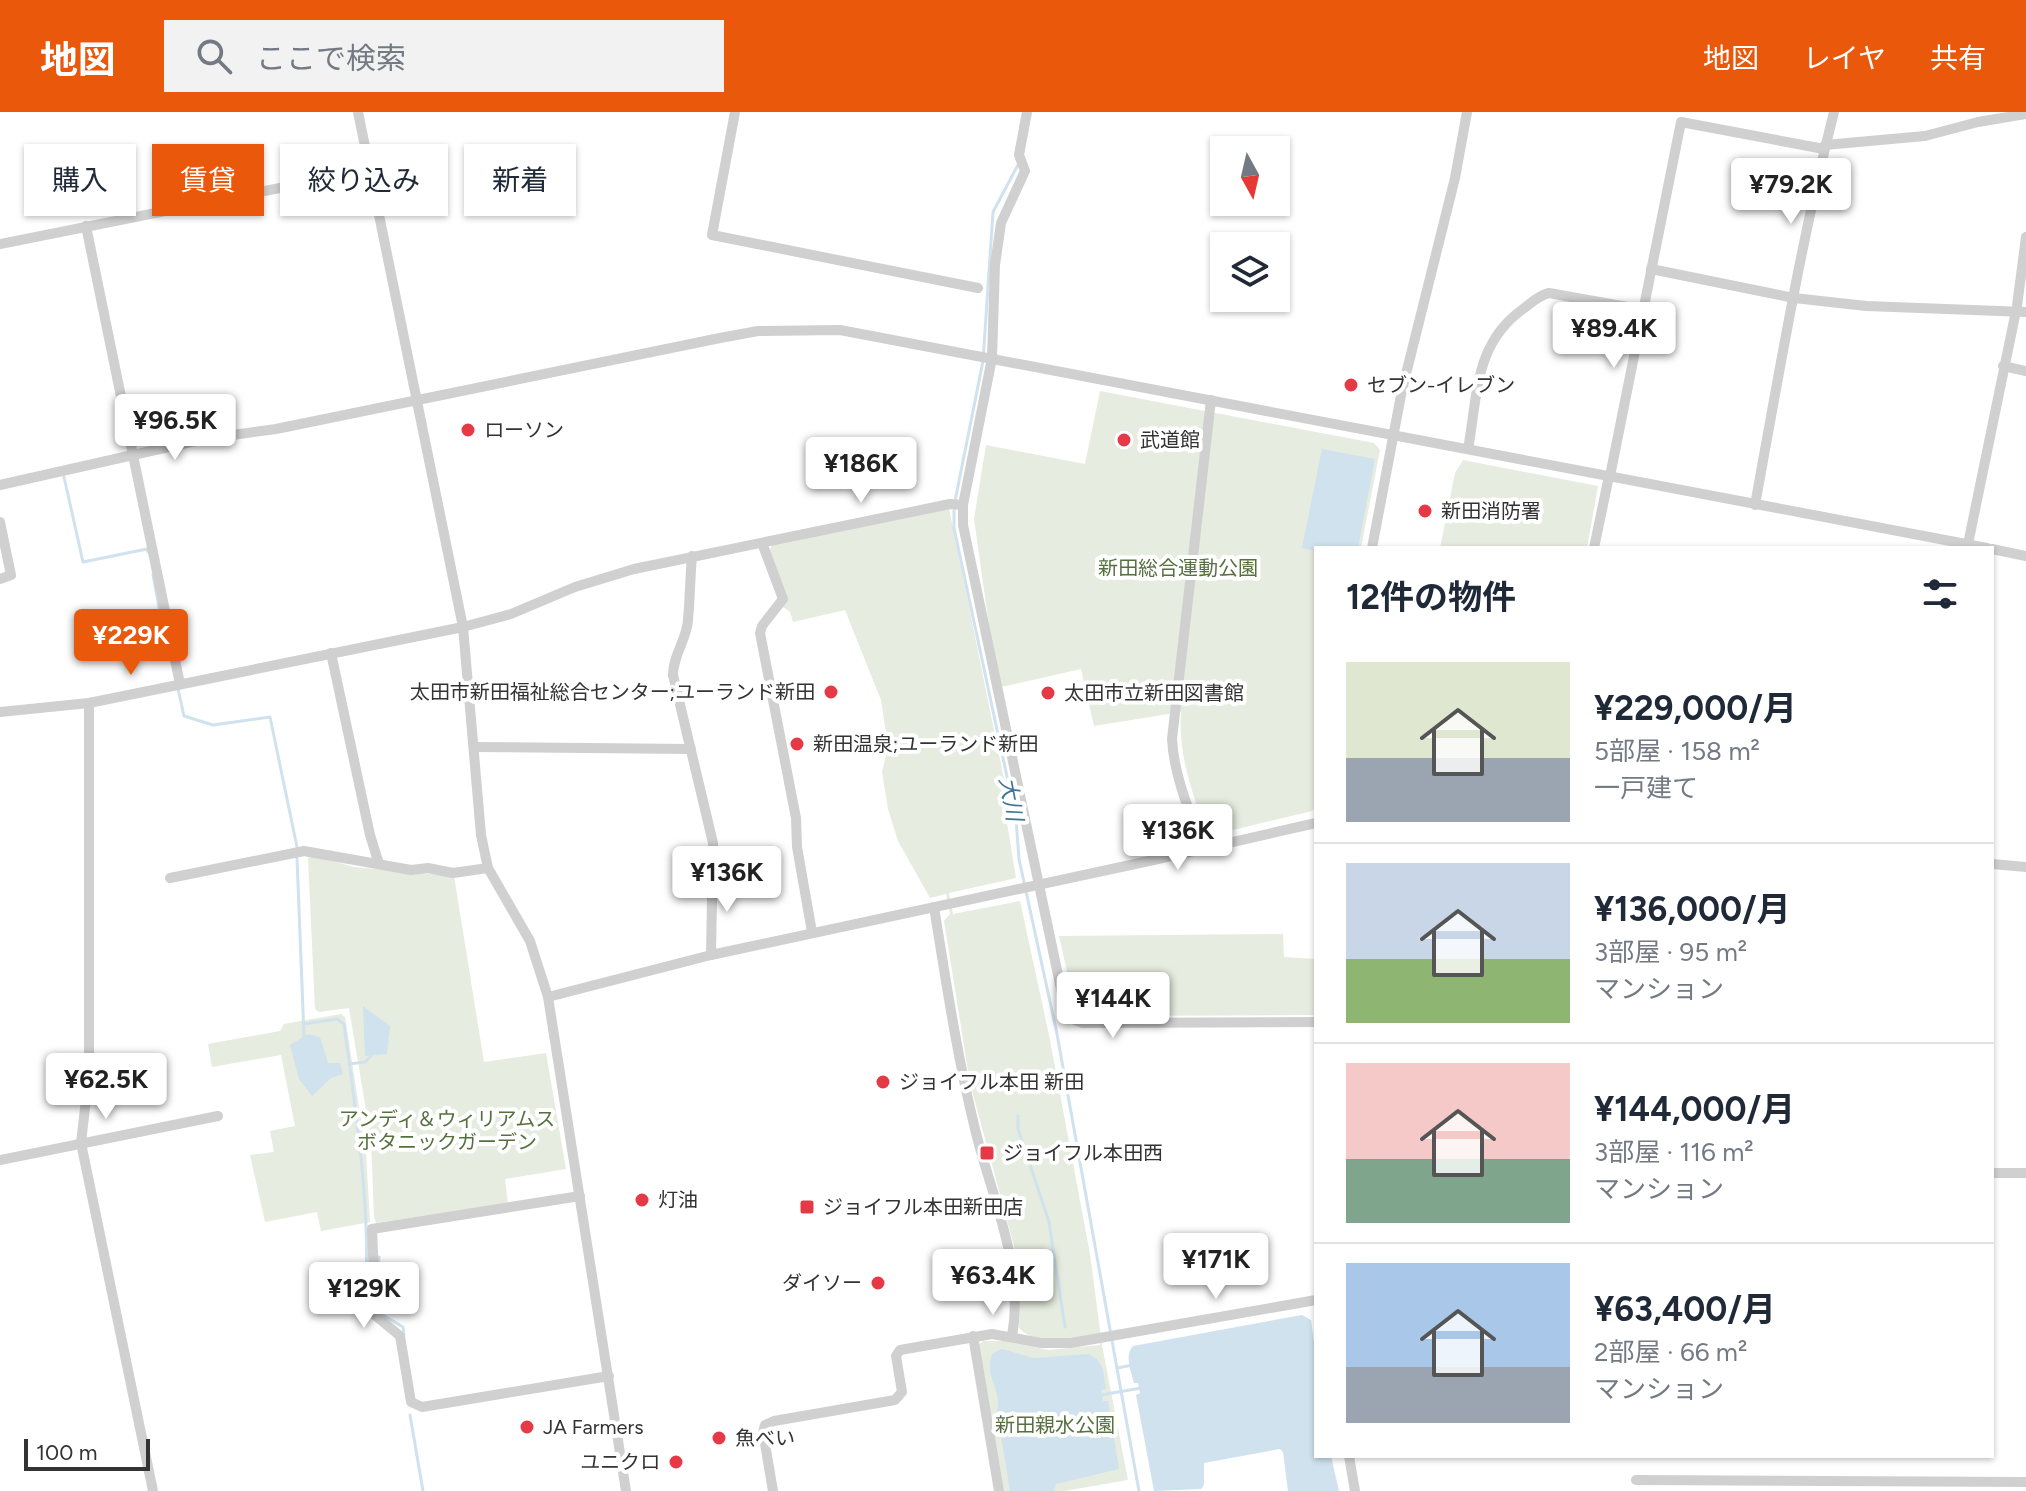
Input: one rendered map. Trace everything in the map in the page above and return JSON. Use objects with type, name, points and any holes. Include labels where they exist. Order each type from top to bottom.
[{"type":"street","points":[[358,112],[365,144]]},
{"type":"street","points":[[735,112],[712,235],[978,288]]},
{"type":"street","points":[[1027,112],[1019,155],[1025,171],[1003,214],[995,265],[963,505],[963,525],[1035,886],[1065,1008],[1070,1018],[1082,1023],[1314,1022]]},
{"type":"street","points":[[1372,546],[1394,434],[1455,178],[1467,112]]},
{"type":"street","points":[[1755,505],[1834,112]]},
{"type":"street","points":[[1594,546],[1681,122],[1825,147],[1925,136],[2026,114]]},
{"type":"street","points":[[0,244],[280,188]]},
{"type":"street","points":[[379,216],[463,627],[481,835],[488,868],[530,941],[548,997],[626,1491]]},
{"type":"street","points":[[86,226],[136,453],[180,684]]},
{"type":"street","points":[[1968,544],[2026,237]]},
{"type":"street","points":[[1651,269],[1793,304],[2026,312]]},
{"type":"street","points":[[1468,449],[1485,355],[1496,334],[1517,314],[1549,293],[1644,310]]},
{"type":"street","points":[[0,485],[204,439],[265,431],[758,331],[840,330],[1978,546]]},
{"type":"street","points":[[2003,366],[2026,371]]},
{"type":"street","points":[[1204,849],[1178,777],[1172,739],[1211,400]]},
{"type":"street","points":[[0,712],[89,703],[463,627],[511,614],[601,579],[692,556],[950,504],[963,505]]},
{"type":"street","points":[[0,522],[11,575],[0,579]]},
{"type":"street","points":[[762,543],[783,599],[760,633],[796,818],[797,847],[812,932]]},
{"type":"street","points":[[1994,549],[2026,556]]},
{"type":"street","points":[[692,556],[688,622],[673,661],[673,681],[713,843],[711,955]]},
{"type":"street","points":[[331,653],[379,864]]},
{"type":"street","points":[[89,703],[89,1073],[81,1143],[153,1491]]},
{"type":"street","points":[[474,747],[691,749]]},
{"type":"street","points":[[548,997],[812,932],[1314,823]]},
{"type":"street","points":[[170,878],[304,851],[411,870],[428,868],[453,873],[488,868]]},
{"type":"street","points":[[1994,864],[2026,867]]},
{"type":"street","points":[[934,907],[971,1113],[1009,1253],[1015,1298],[1012,1336]]},
{"type":"street","points":[[0,1160],[218,1116]]},
{"type":"street","points":[[1994,1173],[2026,1173]]},
{"type":"street","points":[[580,1196],[372,1229],[374,1277],[370,1311],[400,1336],[411,1402],[422,1407],[609,1376]]},
{"type":"street","points":[[773,1491],[763,1432],[765,1425],[895,1400],[902,1392],[897,1352],[973,1336],[1012,1336],[1057,1345],[1314,1300]]},
{"type":"street","points":[[973,1336],[999,1491]]},
{"type":"street","points":[[1349,1458],[1355,1491]]},
{"type":"street","points":[[1636,1480],[1857,1486],[2026,1482]]},
{"type":"green space","name":"新田総合運動公園","points":[[1100,391],[1374,443],[1380,450],[1361,546],[1314,546],[1312,811],[1208,836],[1184,760],[1181,712],[1094,726],[1081,669],[1001,687],[974,519],[986,445],[1085,464]]},
{"type":"green space","points":[[1463,460],[1598,486],[1587,546],[1440,546],[1455,473]]},
{"type":"green space","name":"新田親水公園","points":[[949,508],[1011,814],[1007,823],[1016,878],[949,893],[953,914],[1020,901],[1090,1254],[1102,1345],[1128,1480],[1064,1491],[1004,1491],[979,1345],[983,1341],[1005,1341],[1048,1350],[1100,1345],[1099,1335],[1046,1340],[1019,1328],[1015,1250],[970,1083],[944,921],[950,914],[946,894],[930,898],[898,841],[888,809],[882,772],[888,747],[881,700],[845,610],[793,622],[790,612],[782,606],[769,550],[773,544]]},
{"type":"green space","name":"アンディ＆ウィリアムス ボタニックガーデン","points":[[311,855],[354,867],[454,876],[484,1062],[546,1053],[566,1169],[505,1179],[508,1203],[376,1223],[371,1140],[349,1008],[319,1012],[315,1009],[308,858]]},
{"type":"green space","points":[[1283,934],[1284,957],[1314,959],[1314,1015],[1087,1016],[1075,1007],[1059,936]]},
{"type":"green space","points":[[341,1014],[345,1017],[366,1152],[370,1222],[321,1231],[317,1212],[265,1222],[250,1155],[274,1152],[270,1131],[295,1126],[281,1055],[212,1067],[208,1044],[280,1031],[284,1024]]},
{"type":"water","points":[[1322,449],[1375,459],[1358,546],[1314,546],[1314,551],[1302,548]]},
{"type":"water","points":[[363,1006],[390,1026],[387,1054],[365,1056]]},
{"type":"water","points":[[308,1034],[320,1037],[328,1063],[340,1063],[343,1074],[331,1078],[312,1096],[299,1079],[290,1045]]},
{"type":"water","points":[[1302,1315],[1311,1320],[1314,1342],[1314,1458],[1331,1458],[1339,1491],[1288,1491],[1280,1449],[1204,1463],[1204,1485],[1201,1489],[1154,1491],[1136,1395],[1140,1393],[1129,1364],[1133,1346]]},
{"type":"water","points":[[1002,1349],[1034,1358],[1089,1354],[1098,1360],[1103,1369],[1106,1389],[1101,1390],[1103,1401],[1108,1401],[1119,1469],[1056,1484],[1054,1491],[1010,1491],[997,1396],[990,1368],[993,1353]]},
{"type":"waterway","name":"大川","points":[[955,501],[983,361],[993,212],[1019,163]]},
{"type":"waterway","points":[[64,477],[83,562],[147,549],[148,552]]},
{"type":"waterway","name":"大川","points":[[954,509],[954,528],[1016,819],[1019,859],[1057,1034],[1139,1491]]},
{"type":"waterway","points":[[153,575],[162,623]]},
{"type":"waterway","points":[[178,689],[184,716],[213,725],[270,717],[297,847]]},
{"type":"waterway","points":[[297,858],[304,1036]]},
{"type":"waterway","points":[[304,1024],[337,1019],[344,1024],[365,1207],[364,1316]]},
{"type":"waterway","points":[[349,1064],[365,1062],[371,1056]]},
{"type":"waterway","points":[[1018,1116],[1018,1129],[1049,1222],[1065,1327]]},
{"type":"waterway","points":[[378,1269],[379,1257]]},
{"type":"waterway","points":[[381,1314],[403,1327],[404,1334]]},
{"type":"waterway","points":[[1117,1368],[1133,1365]]},
{"type":"waterway","name":"大川","points":[[1101,1395],[1141,1388]]},
{"type":"waterway","points":[[410,1415],[423,1491]]},
{"type":"place","name":"セブン-イレブン","points":[[1351,385]]},
{"type":"place","name":"ローソン","points":[[468,430]]},
{"type":"place","name":"武道館","points":[[1124,440]]},
{"type":"place","name":"新田消防署","points":[[1425,511]]},
{"type":"place","name":"太田市新田福祉総合センター;ユーランド新田","points":[[831,692]]},
{"type":"place","name":"太田市立新田図書館","points":[[1048,693]]},
{"type":"place","name":"新田温泉;ユーランド新田","points":[[797,744]]},
{"type":"place","name":"ジョイフル本田 新田","points":[[883,1082]]},
{"type":"place","name":"ジョイフル本田西","points":[[987,1153]]},
{"type":"place","name":"灯油","points":[[642,1200]]},
{"type":"place","name":"ジョイフル本田新田店","points":[[807,1207]]},
{"type":"place","name":"ダイソー","points":[[878,1283]]},
{"type":"place","name":"JA Farmers","points":[[527,1427]]},
{"type":"place","name":"魚べい","points":[[719,1438]]},
{"type":"place","name":"ユニクロ","points":[[676,1462]]}]
